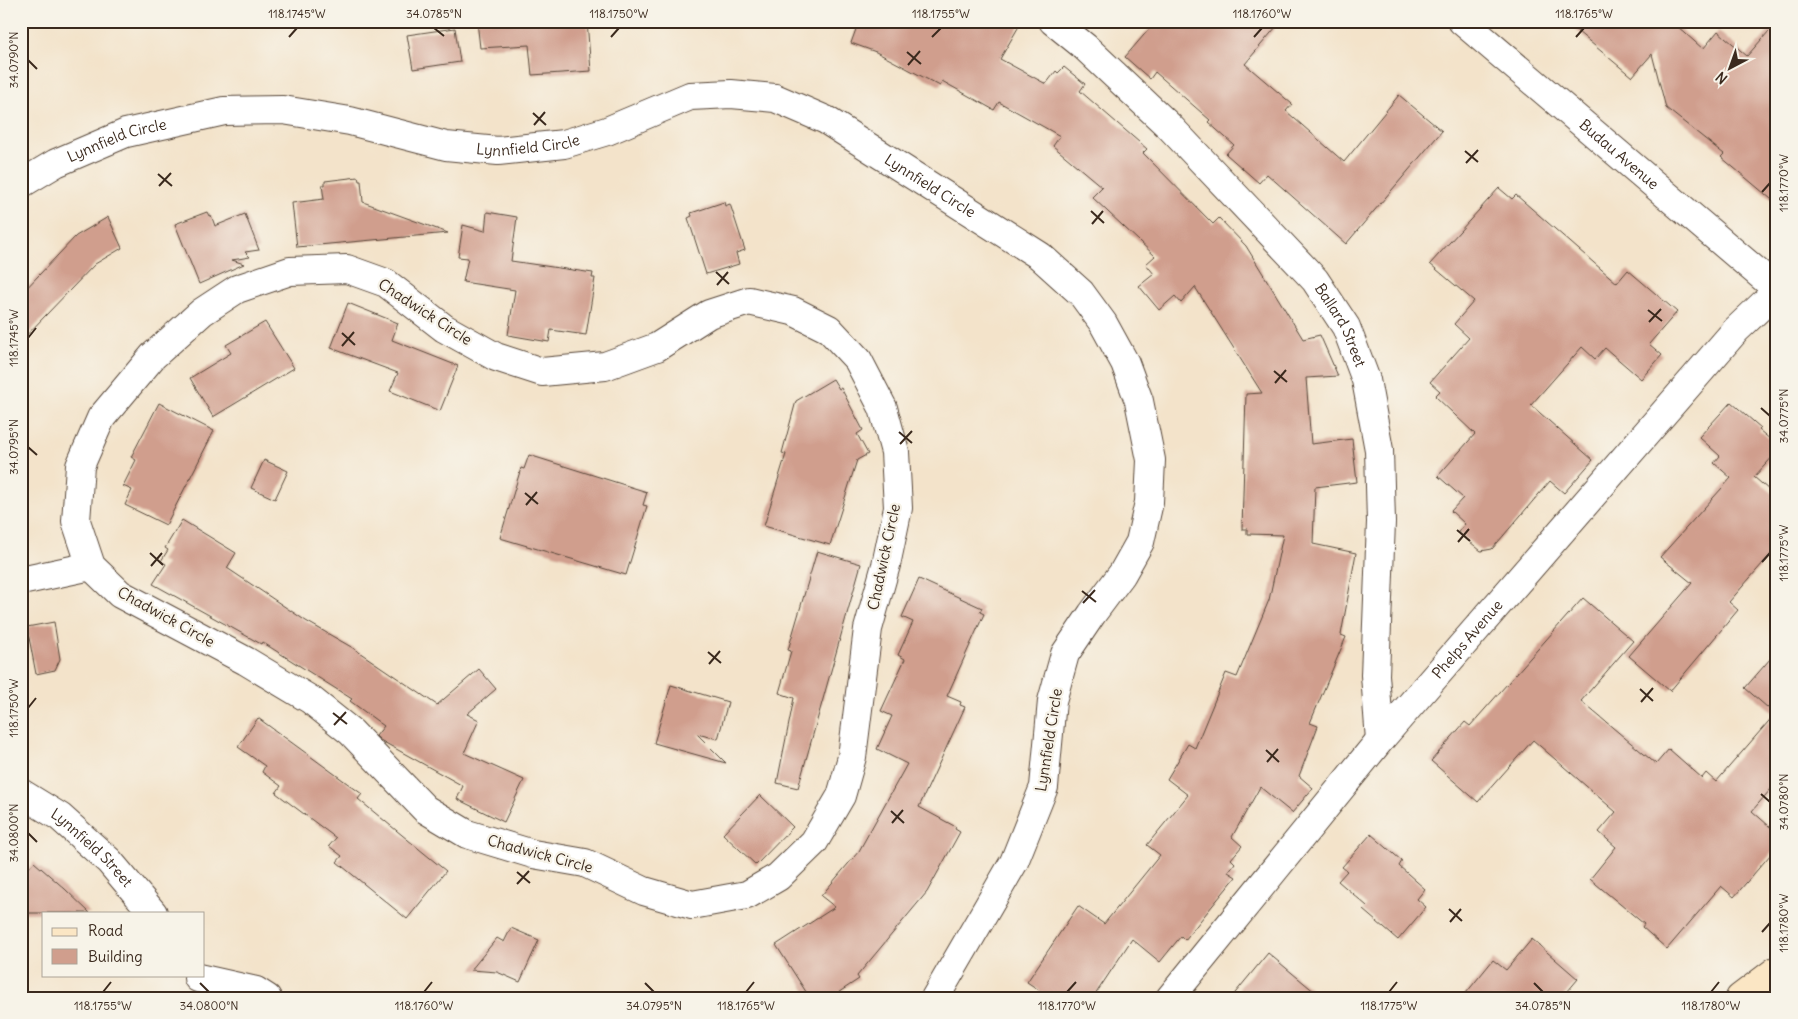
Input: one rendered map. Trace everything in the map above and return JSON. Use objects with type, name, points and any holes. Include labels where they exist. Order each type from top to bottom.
[{"type":"main road","points":[[1740,998],[1777,970]]},
{"type":"street","name":"Ballard Street","points":[[1053,21],[1084,47],[1177,134],[1315,280],[1346,327],[1366,380],[1379,450],[1381,522],[1375,675],[1380,740]]},
{"type":"street","name":"Budau Avenue","points":[[1462,21],[1777,290]]},
{"type":"street","name":"Lynnfield Circle","points":[[21,184],[56,163],[126,133],[224,111],[283,110],[350,121],[446,146],[498,151],[564,144],[607,131],[690,96],[731,94],[776,98],[826,120],[1040,256],[1081,293],[1103,323],[1125,363],[1139,401],[1151,460],[1149,502],[1140,542],[1122,574],[1065,654],[1052,701],[1044,786],[1014,862],[935,998]]},
{"type":"street","name":"Chadwick Circle","points":[[347,269],[386,283],[444,328],[461,338],[496,357],[542,372],[605,366],[657,347],[709,314],[749,301],[792,311],[830,329],[858,360],[883,408],[896,452],[898,508],[886,565],[868,629],[852,757],[841,796],[814,842],[778,877],[747,895],[692,905],[644,891],[585,863],[533,854],[467,834],[425,809],[351,732],[311,700],[246,661],[120,594],[91,566],[76,521],[80,466],[101,418],[153,356],[202,312],[237,289],[290,271],[347,269]]},
{"type":"street","name":"Phelps Avenue","points":[[1170,998],[1380,740],[1736,330],[1777,290]]},
{"type":"street","points":[[21,581],[91,566]]},
{"type":"street","name":"Lynnfield Street","points":[[21,793],[60,817],[109,861],[152,912]]},
{"type":"street","points":[[202,984],[256,992],[267,998]]},
{"type":"building","points":[[477,21],[587,21],[591,71],[532,75],[529,45],[480,48]]},
{"type":"building","points":[[859,21],[1022,21],[1000,59],[1046,84],[1056,71],[1058,73],[1064,67],[1085,84],[1080,91],[1147,149],[1143,153],[1213,224],[1219,218],[1246,246],[1303,339],[1320,335],[1338,376],[1306,378],[1311,444],[1352,439],[1357,482],[1315,487],[1313,544],[1356,553],[1341,635],[1346,637],[1310,723],[1318,726],[1299,776],[1313,788],[1292,813],[1260,787],[1232,837],[1242,846],[1231,859],[1235,863],[1228,872],[1236,877],[1185,940],[1181,936],[1160,962],[1132,939],[1093,998],[1051,998],[1027,982],[1078,906],[1104,924],[1160,855],[1147,845],[1188,795],[1167,779],[1188,744],[1195,748],[1226,673],[1237,677],[1269,600],[1283,535],[1247,534],[1247,529],[1242,529],[1246,394],[1262,393],[1195,287],[1181,303],[1175,296],[1159,310],[1139,286],[1154,274],[1146,264],[1155,256],[1092,197],[1102,187],[1053,146],[1060,136],[999,102],[994,110],[942,81],[940,86],[876,52],[851,43]]},
{"type":"building","points":[[1156,21],[1281,21],[1245,64],[1292,104],[1286,111],[1344,162],[1399,95],[1442,131],[1346,244],[1267,174],[1259,183],[1226,154],[1234,145],[1208,122],[1210,120],[1155,72],[1150,79],[1125,57]]},
{"type":"building","points":[[1565,21],[1681,21],[1677,26],[1703,49],[1718,31],[1747,56],[1777,22],[1777,204],[1721,157],[1724,154],[1666,108],[1652,54],[1632,77]]},
{"type":"building","points":[[455,28],[460,62],[413,69],[407,35]]},
{"type":"building","points":[[358,177],[359,181],[361,181],[363,202],[448,233],[297,247],[292,203],[324,199],[322,185],[325,185],[325,181]]},
{"type":"building","points":[[1499,188],[1512,199],[1516,195],[1617,283],[1628,270],[1677,312],[1649,344],[1662,355],[1641,379],[1605,348],[1595,359],[1582,347],[1531,405],[1593,460],[1564,493],[1550,481],[1492,549],[1481,551],[1458,532],[1465,524],[1451,511],[1463,498],[1438,476],[1475,434],[1435,396],[1440,391],[1430,382],[1469,338],[1454,324],[1474,301],[1430,264]]},
{"type":"building","points":[[724,202],[725,206],[730,204],[745,250],[736,253],[739,264],[706,274],[688,218],[692,216],[691,213]]},
{"type":"building","points":[[207,212],[209,216],[211,215],[215,226],[245,214],[259,250],[245,252],[250,257],[232,260],[244,264],[199,284],[175,224]]},
{"type":"building","points":[[487,212],[517,217],[511,261],[593,273],[592,278],[595,278],[586,335],[551,330],[549,342],[508,335],[515,290],[463,282],[468,258],[458,257],[463,225],[485,231]]},
{"type":"building","points":[[108,217],[122,248],[95,264],[21,341],[21,294],[76,236]]},
{"type":"building","points":[[348,303],[398,323],[392,340],[458,366],[440,411],[390,391],[398,373],[331,348]]},
{"type":"building","points":[[265,322],[294,368],[213,417],[190,378],[231,353],[226,345]]},
{"type":"building","points":[[833,379],[839,389],[841,388],[863,430],[857,434],[868,454],[857,460],[830,545],[764,526],[786,454],[782,453],[796,401]]},
{"type":"building","points":[[1731,402],[1777,445],[1777,452],[1754,477],[1777,497],[1777,547],[1729,602],[1738,610],[1670,691],[1629,656],[1692,583],[1660,557],[1731,478],[1714,463],[1720,456],[1699,437]]},
{"type":"building","points":[[159,403],[214,431],[166,525],[125,505],[132,490],[123,486],[136,460],[131,457]]},
{"type":"building","points":[[529,455],[647,492],[643,505],[647,506],[626,575],[500,538],[521,468],[524,469]]},
{"type":"building","points":[[264,460],[288,471],[275,499],[251,488]]},
{"type":"building","points":[[182,520],[236,553],[227,568],[306,621],[353,648],[437,705],[479,669],[496,689],[467,714],[479,720],[464,753],[524,780],[504,822],[457,799],[463,786],[380,740],[376,736],[384,726],[350,701],[352,699],[262,642],[261,644],[153,584],[166,564],[161,561],[168,550],[165,548]]},
{"type":"building","points":[[817,551],[861,564],[798,788],[777,783],[794,698],[779,693],[791,651],[788,650]]},
{"type":"building","points":[[919,579],[982,608],[980,612],[984,614],[947,696],[961,702],[960,705],[965,707],[919,807],[956,827],[955,829],[960,832],[927,892],[857,976],[859,979],[830,998],[810,998],[776,945],[835,907],[821,896],[859,851],[907,764],[877,749],[892,716],[881,711],[905,659],[898,655],[913,622],[902,617]]},
{"type":"building","points":[[1583,598],[1633,641],[1581,701],[1656,764],[1669,749],[1702,778],[1706,773],[1716,782],[1775,714],[1745,688],[1777,651],[1777,782],[1752,811],[1777,833],[1777,847],[1734,897],[1721,886],[1667,949],[1642,927],[1644,924],[1590,879],[1616,847],[1599,832],[1616,812],[1533,740],[1478,802],[1431,761],[1465,722],[1470,726]]},
{"type":"building","points":[[54,622],[60,659],[55,670],[36,674],[27,627]]},
{"type":"building","points":[[671,685],[728,702],[718,739],[697,734],[726,763],[654,743]]},
{"type":"building","points":[[258,718],[362,794],[358,799],[446,871],[407,919],[337,862],[342,856],[329,846],[336,838],[276,793],[281,786],[262,772],[265,766],[238,747]]},
{"type":"building","points":[[760,795],[793,827],[756,865],[723,834]]},
{"type":"building","points":[[1371,834],[1402,861],[1399,866],[1425,889],[1417,899],[1426,907],[1398,940],[1363,910],[1367,906],[1338,881],[1347,871],[1342,867]]},
{"type":"building","points":[[34,862],[89,912],[21,913],[21,876]]},
{"type":"building","points":[[511,928],[539,940],[520,982],[497,972],[471,970],[497,938],[504,942]]},
{"type":"building","points":[[1532,939],[1578,979],[1562,998],[1462,998],[1493,960],[1506,970]]},
{"type":"building","points":[[1268,953],[1322,998],[1231,998]]}]
